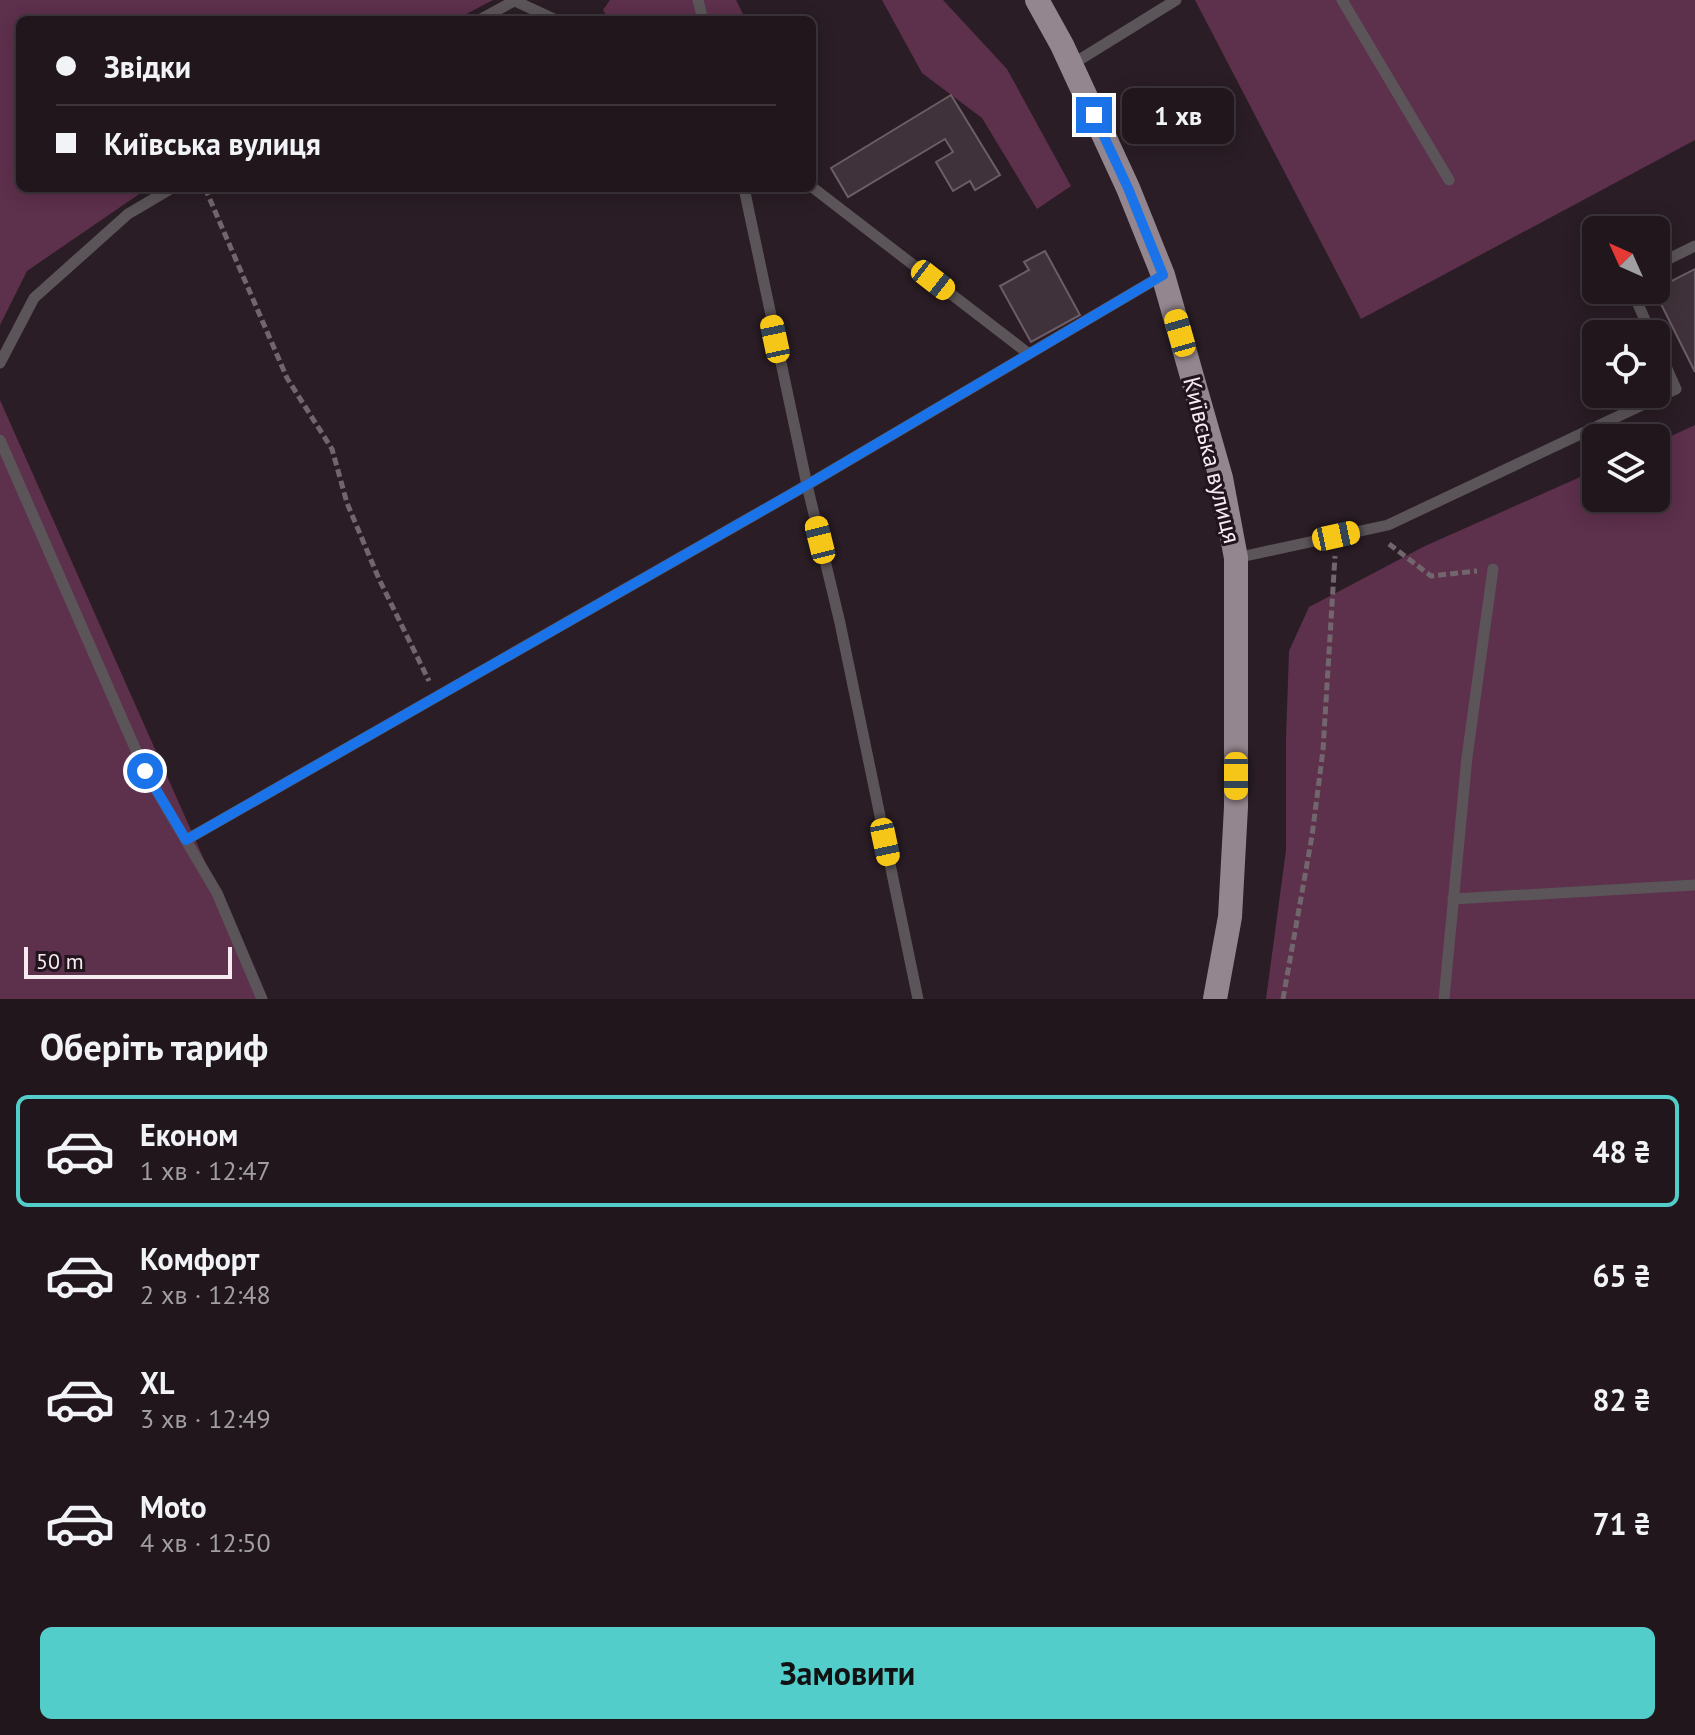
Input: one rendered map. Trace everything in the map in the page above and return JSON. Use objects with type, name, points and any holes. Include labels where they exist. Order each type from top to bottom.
[{"type":"main road","name":"Київська вулиця","points":[[1037,0],[1128,188],[1163,275],[1221,478],[1236,558],[1236,807],[1230,917],[1215,999]]},
{"type":"lane","points":[[486,16],[515,0],[548,16]]},
{"type":"lane","points":[[1071,65],[1176,0]]},
{"type":"lane","points":[[1342,0],[1449,180]]},
{"type":"lane","points":[[816,190],[1029,354]]},
{"type":"lane","points":[[0,363],[34,298],[128,214],[165,192]]},
{"type":"lane","points":[[745,192],[807,485],[840,623],[918,999]]},
{"type":"lane","points":[[1670,258],[1695,246]]},
{"type":"lane","points":[[186,840],[807,485],[1163,275]]},
{"type":"lane","points":[[1670,376],[1676,389],[1670,392]]},
{"type":"lane","points":[[1236,558],[1388,525],[1636,408]]},
{"type":"lane","points":[[0,440],[145,771],[217,893],[262,999]]},
{"type":"lane","points":[[1444,999],[1467,757],[1493,569]]},
{"type":"lane","points":[[1453,899],[1695,885]]},
{"type":"path","points":[[207,192],[287,378],[332,449],[352,515],[379,579],[437,696]]},
{"type":"path","points":[[1369,529],[1431,576],[1493,569]]},
{"type":"path","points":[[1283,999],[1312,836],[1321,764],[1336,536]]},
{"type":"shaded area","points":[[0,0],[493,0],[463,16],[16,16],[16,192],[142,192],[27,271],[0,325]]},
{"type":"shaded area","points":[[610,0],[736,0],[744,16],[607,16],[603,10]]},
{"type":"shaded area","points":[[882,0],[943,0],[1007,69],[1071,186],[1037,209],[982,118],[922,73]]},
{"type":"shaded area","points":[[1195,0],[1695,0],[1695,140],[1361,319]]},
{"type":"shaded area","points":[[0,400],[266,999],[0,999]]},
{"type":"shaded area","points":[[1695,425],[1695,999],[1266,999],[1286,850],[1289,651],[1309,607],[1425,546],[1582,476],[1582,512],[1670,512],[1670,437]]},
{"type":"building","points":[[951,95],[1000,175],[975,190],[970,181],[953,191],[936,162],[953,152],[945,139],[848,197],[831,168]]},
{"type":"building","points":[[1045,251],[1080,315],[1031,342],[1000,286],[1029,270],[1024,262]]},
{"type":"building","points":[[1695,269],[1695,372],[1661,304],[1670,304],[1670,282]]},
{"type":"route","points":[[145,771],[186,840],[807,485],[1163,275],[1094,115]]}]
